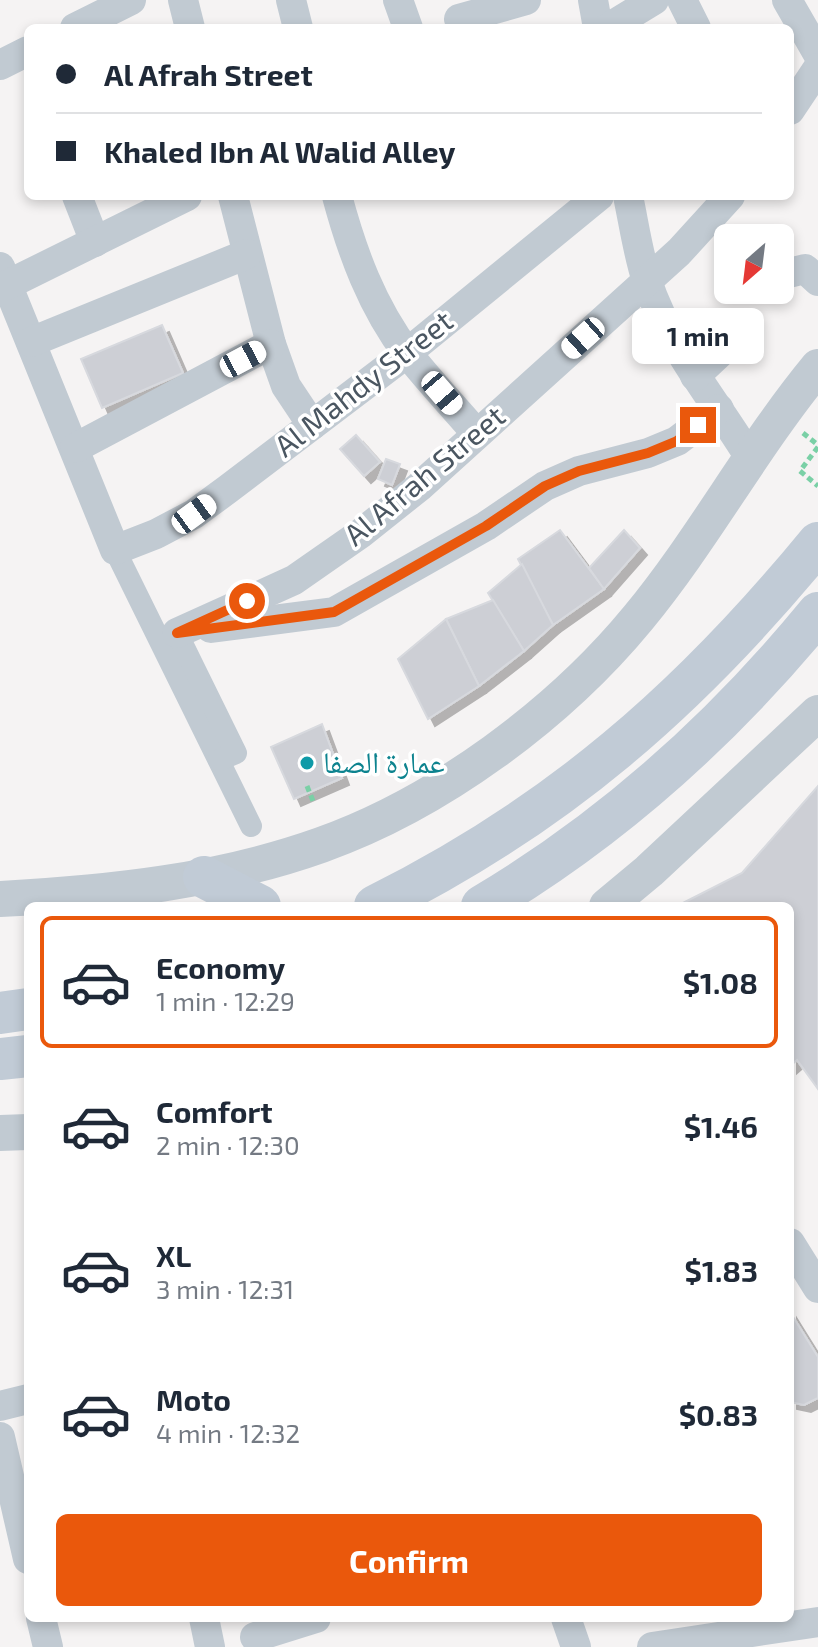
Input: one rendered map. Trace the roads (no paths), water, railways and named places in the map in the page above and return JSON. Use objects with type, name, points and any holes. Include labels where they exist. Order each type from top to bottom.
[{"type":"main road","points":[[382,902],[486,846],[551,803],[612,755],[670,704],[725,649],[818,543]]},
{"type":"main road","points":[[488,902],[585,840],[681,760],[726,716],[818,613]]},
{"type":"main road","points":[[204,877],[252,902]]},
{"type":"main road","points":[[0,1013],[24,1010]]},
{"type":"main road","points":[[0,1059],[24,1056]]},
{"type":"street","points":[[183,0],[189,24]]},
{"type":"street","points":[[291,0],[297,24]]},
{"type":"street","points":[[398,0],[407,24]]},
{"type":"street","points":[[458,16],[526,0]]},
{"type":"street","points":[[593,0],[597,24]]},
{"type":"street","points":[[615,24],[654,0]]},
{"type":"street","points":[[682,0],[694,24]]},
{"type":"street","points":[[787,0],[818,54]]},
{"type":"street","points":[[86,24],[130,8]]},
{"type":"street","points":[[794,104],[818,68]]},
{"type":"street","points":[[79,200],[95,242]]},
{"type":"street","points":[[179,200],[95,242],[4,276],[115,550],[251,826]]},
{"type":"street","points":[[234,200],[271,344],[286,386],[312,425]]},
{"type":"street","points":[[338,200],[362,273],[381,312],[407,353],[477,434]]},
{"type":"street","name":"Al Mahdy Street","points":[[115,550],[156,534],[194,514],[407,353],[594,200]]},
{"type":"street","points":[[629,200],[647,280],[666,328],[750,458]]},
{"type":"street","name":"Al Afrah Street","points":[[177,633],[294,580],[360,534],[419,487],[679,252],[726,200]]},
{"type":"street","points":[[31,342],[247,254]]},
{"type":"street","points":[[794,272],[805,269],[818,281]]},
{"type":"street","points":[[695,376],[744,330]]},
{"type":"street","points":[[75,448],[271,344]]},
{"type":"street","points":[[0,899],[84,894],[204,877],[298,853],[377,821],[427,795],[520,731],[563,695],[637,619],[697,541],[750,458],[818,367]]},
{"type":"street","points":[[219,760],[236,753],[177,633],[334,612],[486,526],[545,486],[579,471],[648,453],[677,441],[719,409]]},
{"type":"street","points":[[612,902],[818,713]]},
{"type":"street","points":[[0,1133],[24,1132]]},
{"type":"street","points":[[794,1249],[818,1288]]},
{"type":"street","points":[[0,1406],[24,1400]]},
{"type":"street","points":[[0,1437],[24,1542]]},
{"type":"street","points":[[42,1622],[48,1647]]},
{"type":"street","points":[[205,1622],[210,1647]]},
{"type":"street","points":[[255,1637],[303,1622]]},
{"type":"street","points":[[567,1622],[576,1647]]},
{"type":"street","points":[[652,1647],[743,1640],[818,1622]]},
{"type":"place","name":"عمارة الصفا","points":[[307,763]]}]
